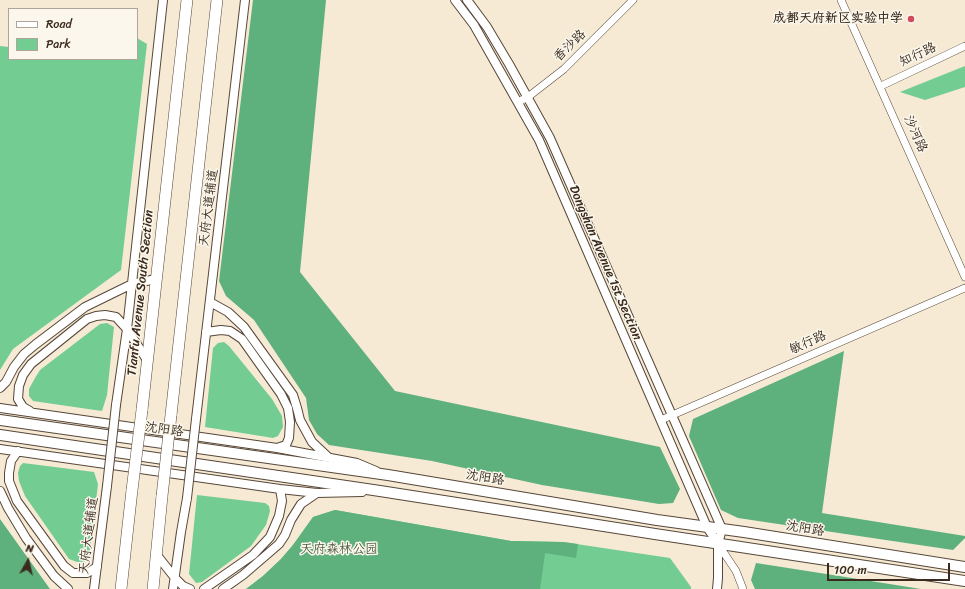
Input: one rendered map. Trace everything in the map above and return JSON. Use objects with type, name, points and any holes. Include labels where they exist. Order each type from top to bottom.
[{"type":"highway","name":"Tianfu Avenue South Section","points":[[121,589],[187,0]]},
{"type":"highway","points":[[153,589],[217,0]]},
{"type":"highway","points":[[216,12],[221,0]]},
{"type":"main road","name":"沈阳路","points":[[0,420],[388,476],[650,519],[965,567]]},
{"type":"main road","name":"沈阳路","points":[[0,435],[380,491],[965,581]]},
{"type":"street","points":[[127,329],[164,0]]},
{"type":"street","name":"天府大道辅道","points":[[175,578],[181,532],[188,498],[244,0]]},
{"type":"street","name":"Dongshan Avenue 1st Section","points":[[455,0],[474,25],[539,140],[707,527],[736,571],[744,589]]},
{"type":"street","name":"Dongshan Avenue 1st Section","points":[[467,0],[487,27],[550,138],[722,529]]},
{"type":"street","name":"香沙路","points":[[518,102],[528,97],[564,69],[633,0]]},
{"type":"street","name":"沙河路","points":[[841,0],[965,277]]},
{"type":"street","name":"知行路","points":[[880,86],[965,46]]},
{"type":"street","points":[[0,388],[6,382],[14,367],[24,354],[85,307],[132,284],[156,279]]},
{"type":"street","name":"敏行路","points":[[661,420],[965,288]]},
{"type":"street","points":[[210,302],[228,312],[244,327],[293,395],[300,420],[312,442],[329,458]]},
{"type":"street","points":[[33,412],[23,407],[18,399],[19,386],[23,375],[31,364],[87,319],[105,315],[116,317],[127,329],[147,360]]},
{"type":"street","name":"天府大道辅道","points":[[94,589],[116,405],[127,329]]},
{"type":"street","points":[[206,332],[221,330],[230,331],[242,339],[281,394],[288,408],[290,422],[289,438],[286,445],[277,448]]},
{"type":"street","points":[[0,408],[277,448],[357,463],[388,476]]},
{"type":"street","points":[[0,449],[316,493],[380,491]]},
{"type":"street","points":[[18,451],[11,461],[8,473],[9,481],[17,501],[64,566],[73,573],[87,573],[97,567]]},
{"type":"street","points":[[204,589],[253,555],[270,537],[279,516],[282,501],[280,489]]},
{"type":"street","points":[[0,491],[8,508],[26,538],[54,576],[68,589]]},
{"type":"street","points":[[223,589],[243,575],[279,544],[301,504],[316,493]]},
{"type":"street","points":[[717,589],[718,544],[722,529]]},
{"type":"street","points":[[156,554],[175,578],[183,586],[190,589]]},
{"type":"street","points":[[173,589],[175,578]]},
{"type":"green space","points":[[253,0],[326,0],[300,272],[395,391],[660,447],[680,489],[673,503],[659,504],[542,485],[432,461],[329,445],[317,434],[309,420],[306,398],[254,320],[226,296],[219,281]]},
{"type":"green space","points":[[138,39],[147,44],[121,270],[13,349],[0,370],[0,46],[8,47],[8,60],[138,60]]},
{"type":"green space","points":[[965,66],[965,87],[925,100],[900,92]]},
{"type":"green space","points":[[107,323],[114,327],[107,395],[102,411],[33,401],[29,396],[29,389],[40,370],[100,324]]},
{"type":"green space","points":[[224,342],[229,346],[272,399],[282,416],[283,427],[278,436],[273,438],[205,427],[213,348],[218,343]]},
{"type":"green space","points":[[844,351],[822,513],[965,536],[965,538],[953,550],[738,518],[721,510],[689,436],[693,419]]},
{"type":"green space","points":[[23,463],[94,472],[98,484],[89,559],[84,562],[77,562],[69,559],[25,496],[19,481],[18,473],[20,466]]},
{"type":"green space","points":[[197,495],[265,503],[269,506],[270,511],[266,525],[251,546],[202,582],[196,583],[189,574]]},
{"type":"green space","name":"天府森林公园","points":[[335,510],[511,541],[563,542],[670,558],[691,589],[246,589],[281,559],[313,517]]},
{"type":"green space","name":"天府森林公园","points":[[335,510],[511,541],[563,542],[578,544],[576,558],[545,553],[540,589],[246,589],[281,559],[313,517]]},
{"type":"green space","points":[[0,519],[50,589],[0,589]]},
{"type":"green space","points":[[756,563],[921,589],[755,589],[751,580]]},
{"type":"place","name":"成都天府新区实验中学","points":[[911,19]]}]
